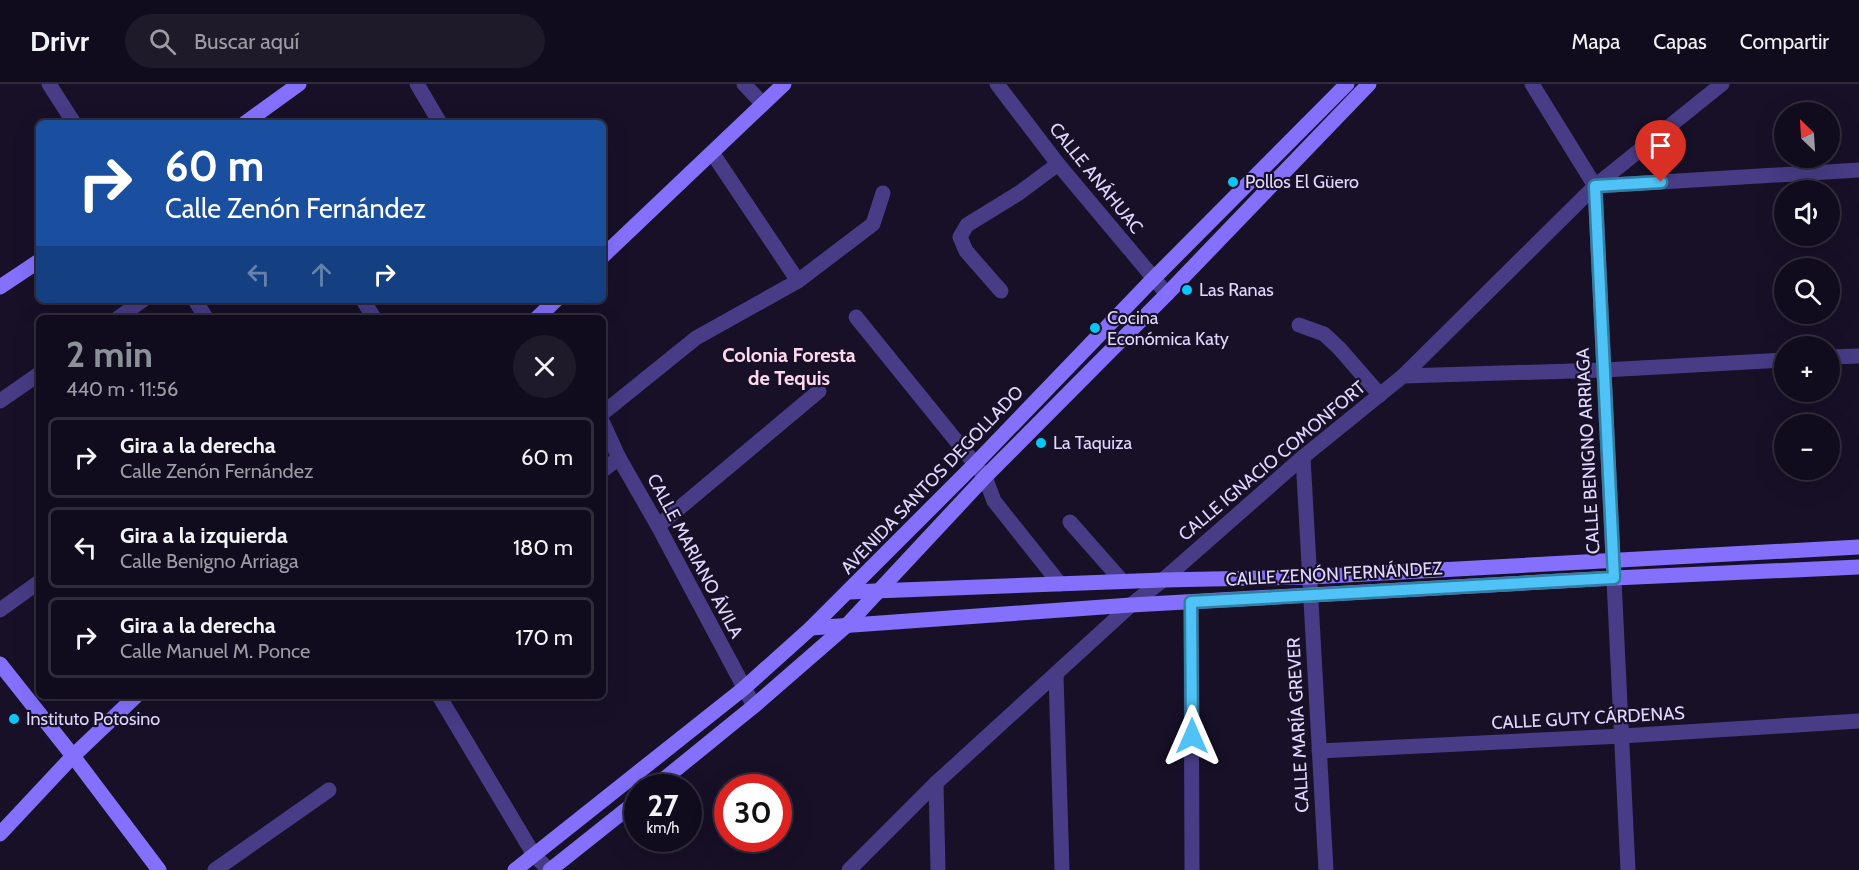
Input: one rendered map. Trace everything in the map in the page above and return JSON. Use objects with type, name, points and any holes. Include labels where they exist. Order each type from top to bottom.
[{"type":"street","points":[[417,84],[438,120]]},
{"type":"street","points":[[744,84],[763,105]]},
{"type":"street","points":[[606,253],[713,154],[784,84]]},
{"type":"street","name":"CALLE ANÁHUAC","points":[[997,84],[1058,164],[1167,294]]},
{"type":"street","points":[[1347,84],[1358,96]]},
{"type":"street","name":"AVENIDA SANTOS DEGOLLADO","points":[[515,870],[743,689],[811,628],[849,592],[1153,279],[1347,84]]},
{"type":"street","name":"AVENIDA SANTOS DEGOLLADO","points":[[670,774],[754,706],[846,626],[985,477],[1167,294],[1369,84]]},
{"type":"street","name":"CALLE BENIGNO ARRIAGA","points":[[1532,84],[1595,186],[1628,870]]},
{"type":"street","name":"CALLE IGNACIO COMONFORT","points":[[849,870],[936,783],[1131,605],[1163,580],[1303,457],[1403,376],[1595,186],[1722,84]]},
{"type":"street","points":[[56,86],[73,120]]},
{"type":"street","points":[[252,120],[294,86]]},
{"type":"street","points":[[713,154],[798,281]]},
{"type":"street","points":[[1001,291],[966,251],[960,237],[967,225],[1019,193],[1058,164]]},
{"type":"street","points":[[1595,186],[1859,170]]},
{"type":"street","points":[[606,411],[696,338],[798,281],[873,224],[883,193]]},
{"type":"street","points":[[0,286],[36,263]]},
{"type":"street","points":[[122,315],[139,303]]},
{"type":"street","points":[[856,316],[985,477],[994,501],[1060,584]]},
{"type":"street","points":[[1299,325],[1324,334],[1380,395]]},
{"type":"street","points":[[1840,357],[1859,356]]},
{"type":"street","points":[[1403,376],[1604,370],[1774,361]]},
{"type":"street","points":[[0,401],[36,376]]},
{"type":"street","points":[[658,526],[819,392]]},
{"type":"street","name":"CALLE MARIANO ÁVILA","points":[[606,429],[754,706]]},
{"type":"street","name":"CALLE MARÍA GREVER","points":[[1303,457],[1326,870]]},
{"type":"street","points":[[606,468],[620,458]]},
{"type":"street","points":[[1070,522],[1122,581]]},
{"type":"street","name":"CALLE ZENÓN FERNÁNDEZ","points":[[849,592],[1122,581],[1310,577],[1859,547]]},
{"type":"street","name":"CALLE ZENÓN FERNÁNDEZ","points":[[811,628],[1131,605],[1859,567]]},
{"type":"street","points":[[0,610],[36,584]]},
{"type":"street","points":[[1191,602],[1192,870]]},
{"type":"street","points":[[0,664],[159,870]]},
{"type":"street","points":[[1056,675],[1062,870]]},
{"type":"street","points":[[0,834],[72,756],[133,699]]},
{"type":"street","points":[[441,699],[534,855],[549,870],[624,811]]},
{"type":"street","name":"CALLE GUTY CÁRDENAS","points":[[1319,751],[1622,736],[1859,721]]},
{"type":"street","points":[[936,783],[938,870]]},
{"type":"street","points":[[215,870],[329,790]]},
{"type":"place","name":"Pollos El Güero","points":[[1233,182]]},
{"type":"place","name":"Las Ranas","points":[[1187,290]]},
{"type":"place","name":"Cocina Económica Katy","points":[[1095,328]]},
{"type":"place","name":"La Taquiza","points":[[1041,443]]},
{"type":"place","name":"Instituto Potosino","points":[[14,719]]},
{"type":"district","name":"Colonia Foresta de Tequis","points":[[789,366]]},
{"type":"route","points":[[1192,736],[1191,602],[1614,578],[1595,186],[1661,182]]}]
